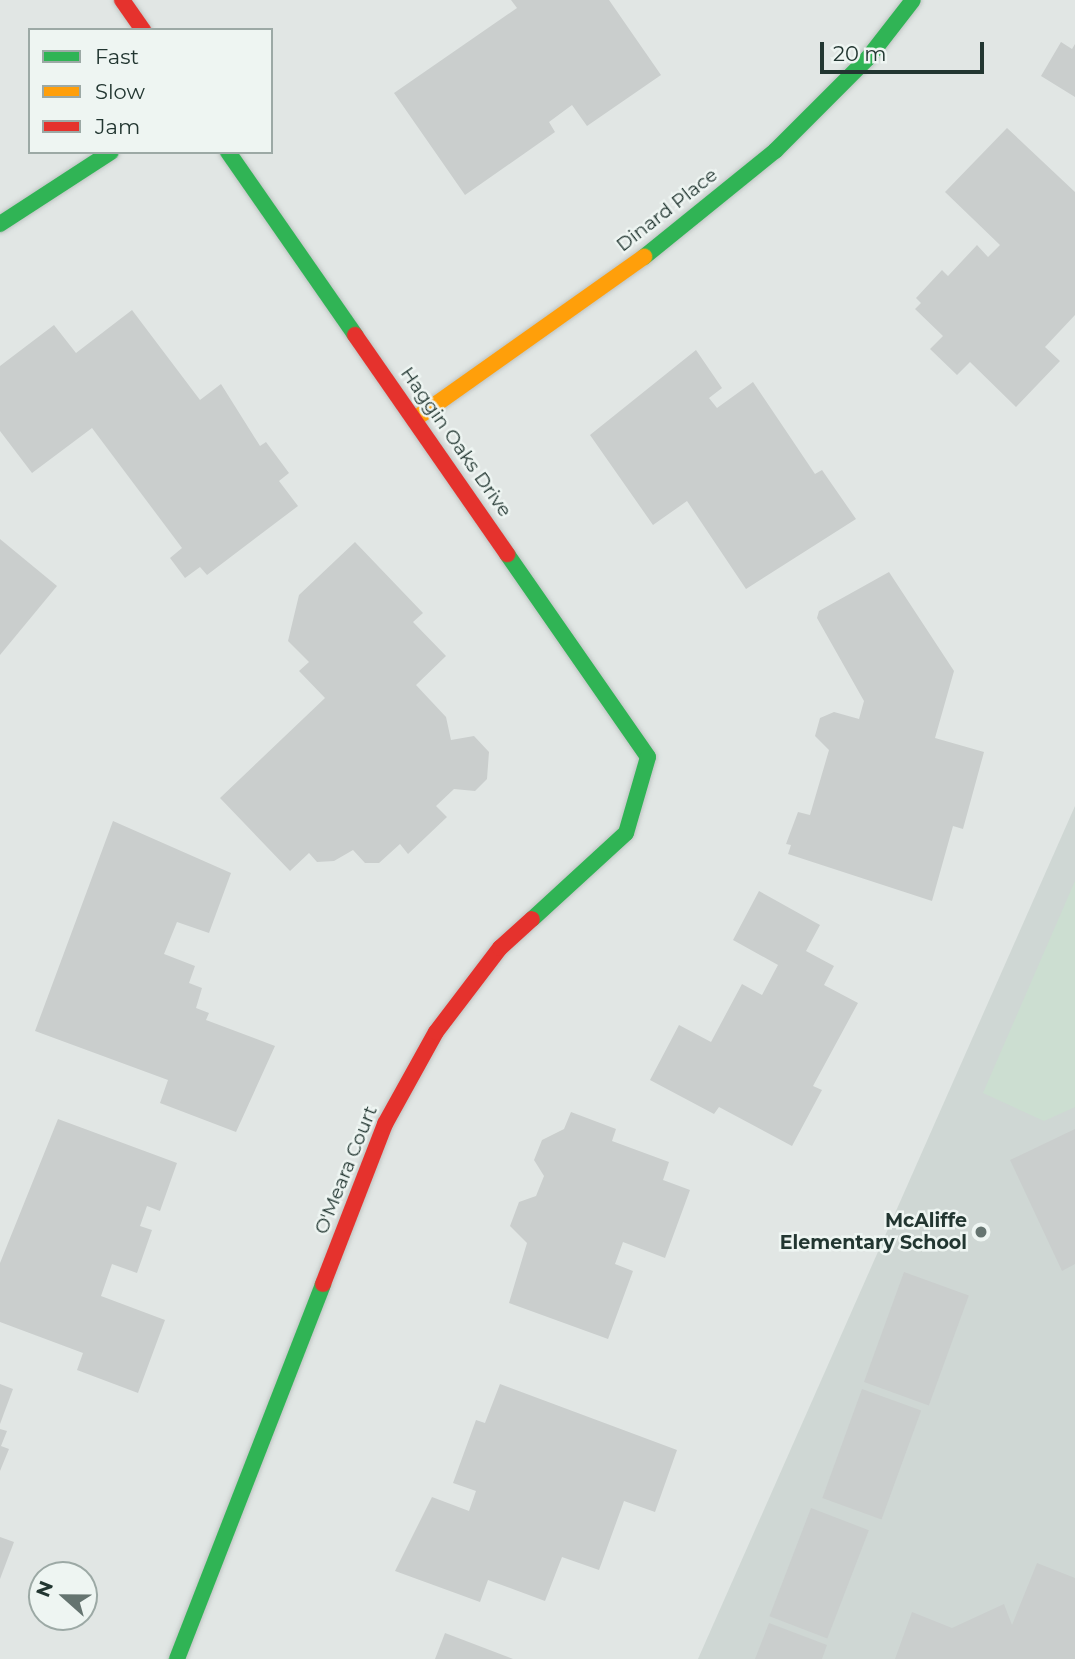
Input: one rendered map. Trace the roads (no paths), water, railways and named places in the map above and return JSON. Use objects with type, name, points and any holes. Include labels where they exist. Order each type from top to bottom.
[{"type":"street","points":[[122,0],[142,28]]},
{"type":"street","name":"Dinard Place","points":[[415,419],[674,235],[775,151],[868,58],[913,0]]},
{"type":"street","points":[[0,224],[108,154]]},
{"type":"street","name":"Haggin Oaks Drive","points":[[230,154],[648,757]]},
{"type":"street","name":"O'Meara Court","points":[[177,1659],[385,1124],[436,1032],[500,948],[626,833],[648,757]]},
{"type":"place","name":"McAliffe Elementary School","points":[[981,1232]]}]
